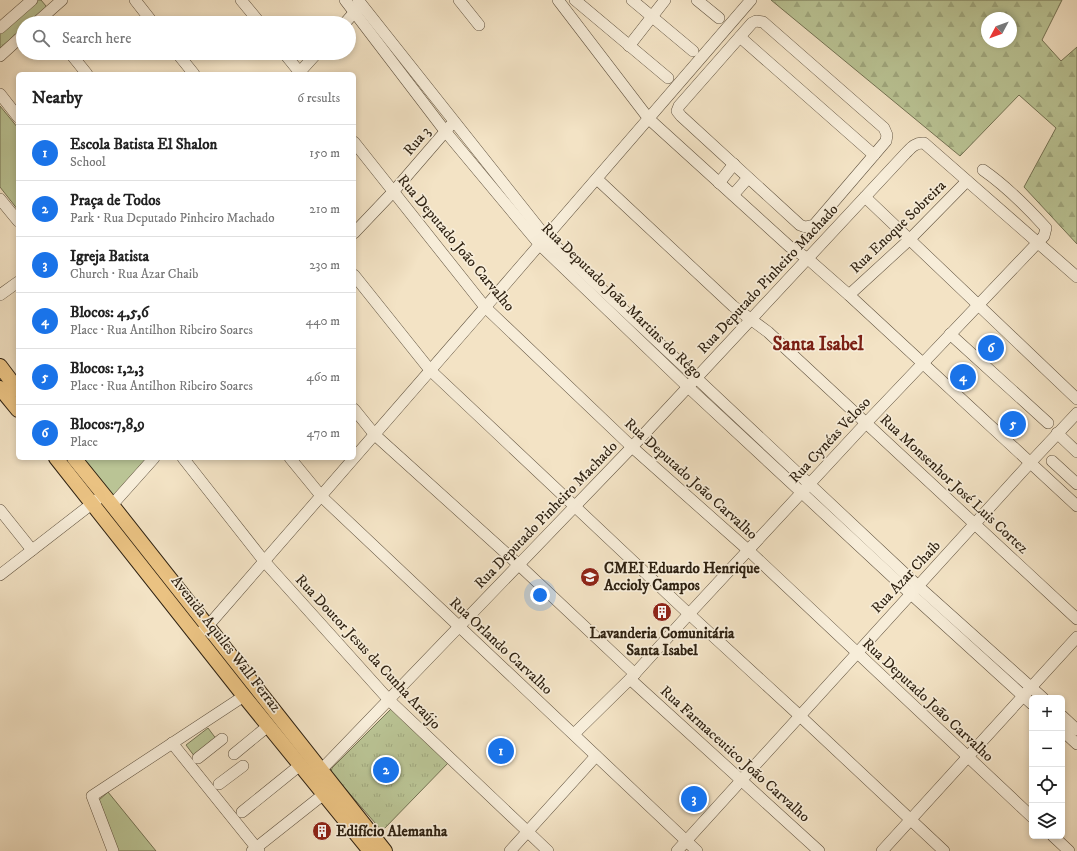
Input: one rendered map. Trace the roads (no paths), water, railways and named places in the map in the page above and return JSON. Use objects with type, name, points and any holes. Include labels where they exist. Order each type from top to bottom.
[{"type":"main road","points":[[0,366],[16,405]]},
{"type":"main road","name":"Avenida Aquiles Wall Ferraz","points":[[58,460],[103,501],[202,631],[244,696],[385,851]]},
{"type":"main road","name":"Avenida Aquiles Wall Ferraz","points":[[75,460],[103,501],[202,631],[321,770],[329,790],[370,851]]},
{"type":"street","points":[[0,28],[32,0]]},
{"type":"street","points":[[43,16],[49,4],[62,0]]},
{"type":"street","points":[[135,0],[148,16]]},
{"type":"street","points":[[242,0],[255,16]]},
{"type":"street","name":"Rua Deputado João Martins do Rêgo","points":[[345,0],[360,4],[454,121],[543,241],[696,378],[805,488],[914,590]]},
{"type":"street","points":[[459,0],[479,25]]},
{"type":"street","points":[[558,0],[649,119],[790,247],[807,258],[849,295],[1077,506]]},
{"type":"street","points":[[575,0],[587,4],[629,46],[668,78]]},
{"type":"street","points":[[632,0],[692,51]]},
{"type":"street","points":[[629,46],[666,0]]},
{"type":"street","points":[[697,0],[719,18]]},
{"type":"street","points":[[356,457],[430,370],[598,179],[751,0]]},
{"type":"street","points":[[351,16],[360,4]]},
{"type":"street","name":"Rua Deputado João Martins do Rêgo","points":[[360,4],[445,131],[543,241],[688,387],[805,488]]},
{"type":"street","points":[[572,18],[587,4]]},
{"type":"street","points":[[756,21],[763,22],[884,128],[887,134],[886,141],[874,155],[814,225],[805,227],[800,225],[748,178],[677,111],[679,106],[752,23],[756,21]]},
{"type":"street","points":[[740,37],[874,155]]},
{"type":"street","points":[[0,56],[16,41]]},
{"type":"street","points":[[76,60],[85,72]]},
{"type":"street","points":[[183,60],[192,72]]},
{"type":"street","points":[[289,60],[298,72]]},
{"type":"street","points":[[302,72],[311,60]]},
{"type":"street","points":[[0,94],[16,114]]},
{"type":"street","name":"Rua 3","points":[[356,231],[393,192],[454,121]]},
{"type":"street","name":"Rua Deputado Pinheiro Machado","points":[[321,770],[632,447],[911,148],[918,143],[924,143],[967,180]]},
{"type":"street","name":"Rua Deputado João Carvalho","points":[[356,145],[485,307],[632,447],[748,550],[1029,814]]},
{"type":"street","points":[[719,183],[734,164]]},
{"type":"street","name":"Rua Cynéas Veloso","points":[[574,734],[633,677],[805,488],[1044,236],[1046,228],[1030,210],[983,170]]},
{"type":"street","points":[[733,195],[748,178]]},
{"type":"street","name":"Rua Monsenhor José Luis Cortez","points":[[598,179],[733,306],[768,332],[1077,619]]},
{"type":"street","points":[[967,180],[1077,277]]},
{"type":"street","name":"Rua Enoque Sobreira","points":[[849,295],[909,240],[967,180]]},
{"type":"street","points":[[865,197],[1077,399]]},
{"type":"street","points":[[0,199],[16,219]]},
{"type":"street","points":[[356,278],[430,370],[944,851]]},
{"type":"street","points":[[0,295],[16,283]]},
{"type":"street","points":[[950,334],[1048,423]]},
{"type":"street","name":"Rua Farmaceutico João Carvalho","points":[[356,411],[375,435],[519,565],[633,677],[819,851]]},
{"type":"street","name":"Rua Azar Chaib","points":[[677,851],[856,653],[1077,413]]},
{"type":"street","points":[[1057,433],[1077,452]]},
{"type":"street","points":[[0,574],[103,501],[152,460]]},
{"type":"street","name":"Rua Doutor Jesus da Cunha Araújo","points":[[185,460],[264,562],[389,700],[548,851]]},
{"type":"street","name":"Rua Orlando Carvalho","points":[[292,460],[322,497],[697,851]]},
{"type":"street","points":[[202,631],[354,460]]},
{"type":"street","points":[[1052,461],[1077,484]]},
{"type":"street","points":[[0,510],[32,550]]},
{"type":"street","points":[[914,590],[1040,695]]},
{"type":"street","points":[[914,590],[1028,700]]},
{"type":"street","points":[[882,851],[968,758],[1028,700],[1032,687],[1077,637]]},
{"type":"street","points":[[113,851],[92,796],[244,696]]},
{"type":"street","points":[[1065,719],[1077,730]]},
{"type":"street","points":[[234,754],[262,731]]},
{"type":"street","points":[[1063,731],[1077,744]]},
{"type":"street","points":[[198,758],[222,739]]},
{"type":"street","points":[[172,743],[256,850],[286,820],[329,790]]},
{"type":"street","points":[[510,851],[596,756]]},
{"type":"street","points":[[219,784],[243,766]]},
{"type":"street","points":[[242,812],[294,770]]},
{"type":"street","points":[[1056,839],[1070,851],[1077,845]]},
{"type":"place","name":"Blocos:7,8,9","points":[[991,348]]},
{"type":"place","name":"Blocos: 4,5,6","points":[[963,377]]},
{"type":"place","name":"Blocos: 1,2,3","points":[[1013,424]]},
{"type":"place","name":"CMEI Eduardo Henrique Accioly Campos","points":[[590,577]]},
{"type":"place","name":"Lavanderia Comunitária Santa Isabel","points":[[662,612]]},
{"type":"place","name":"Escola Batista El Shalon","points":[[501,751]]},
{"type":"place","name":"Praça de Todos","points":[[386,770]]},
{"type":"place","name":"Igreja Batista","points":[[694,799]]},
{"type":"place","name":"Edifício Alemanha","points":[[322,831]]},
{"type":"district","name":"Santa Isabel","points":[[818,344]]}]
